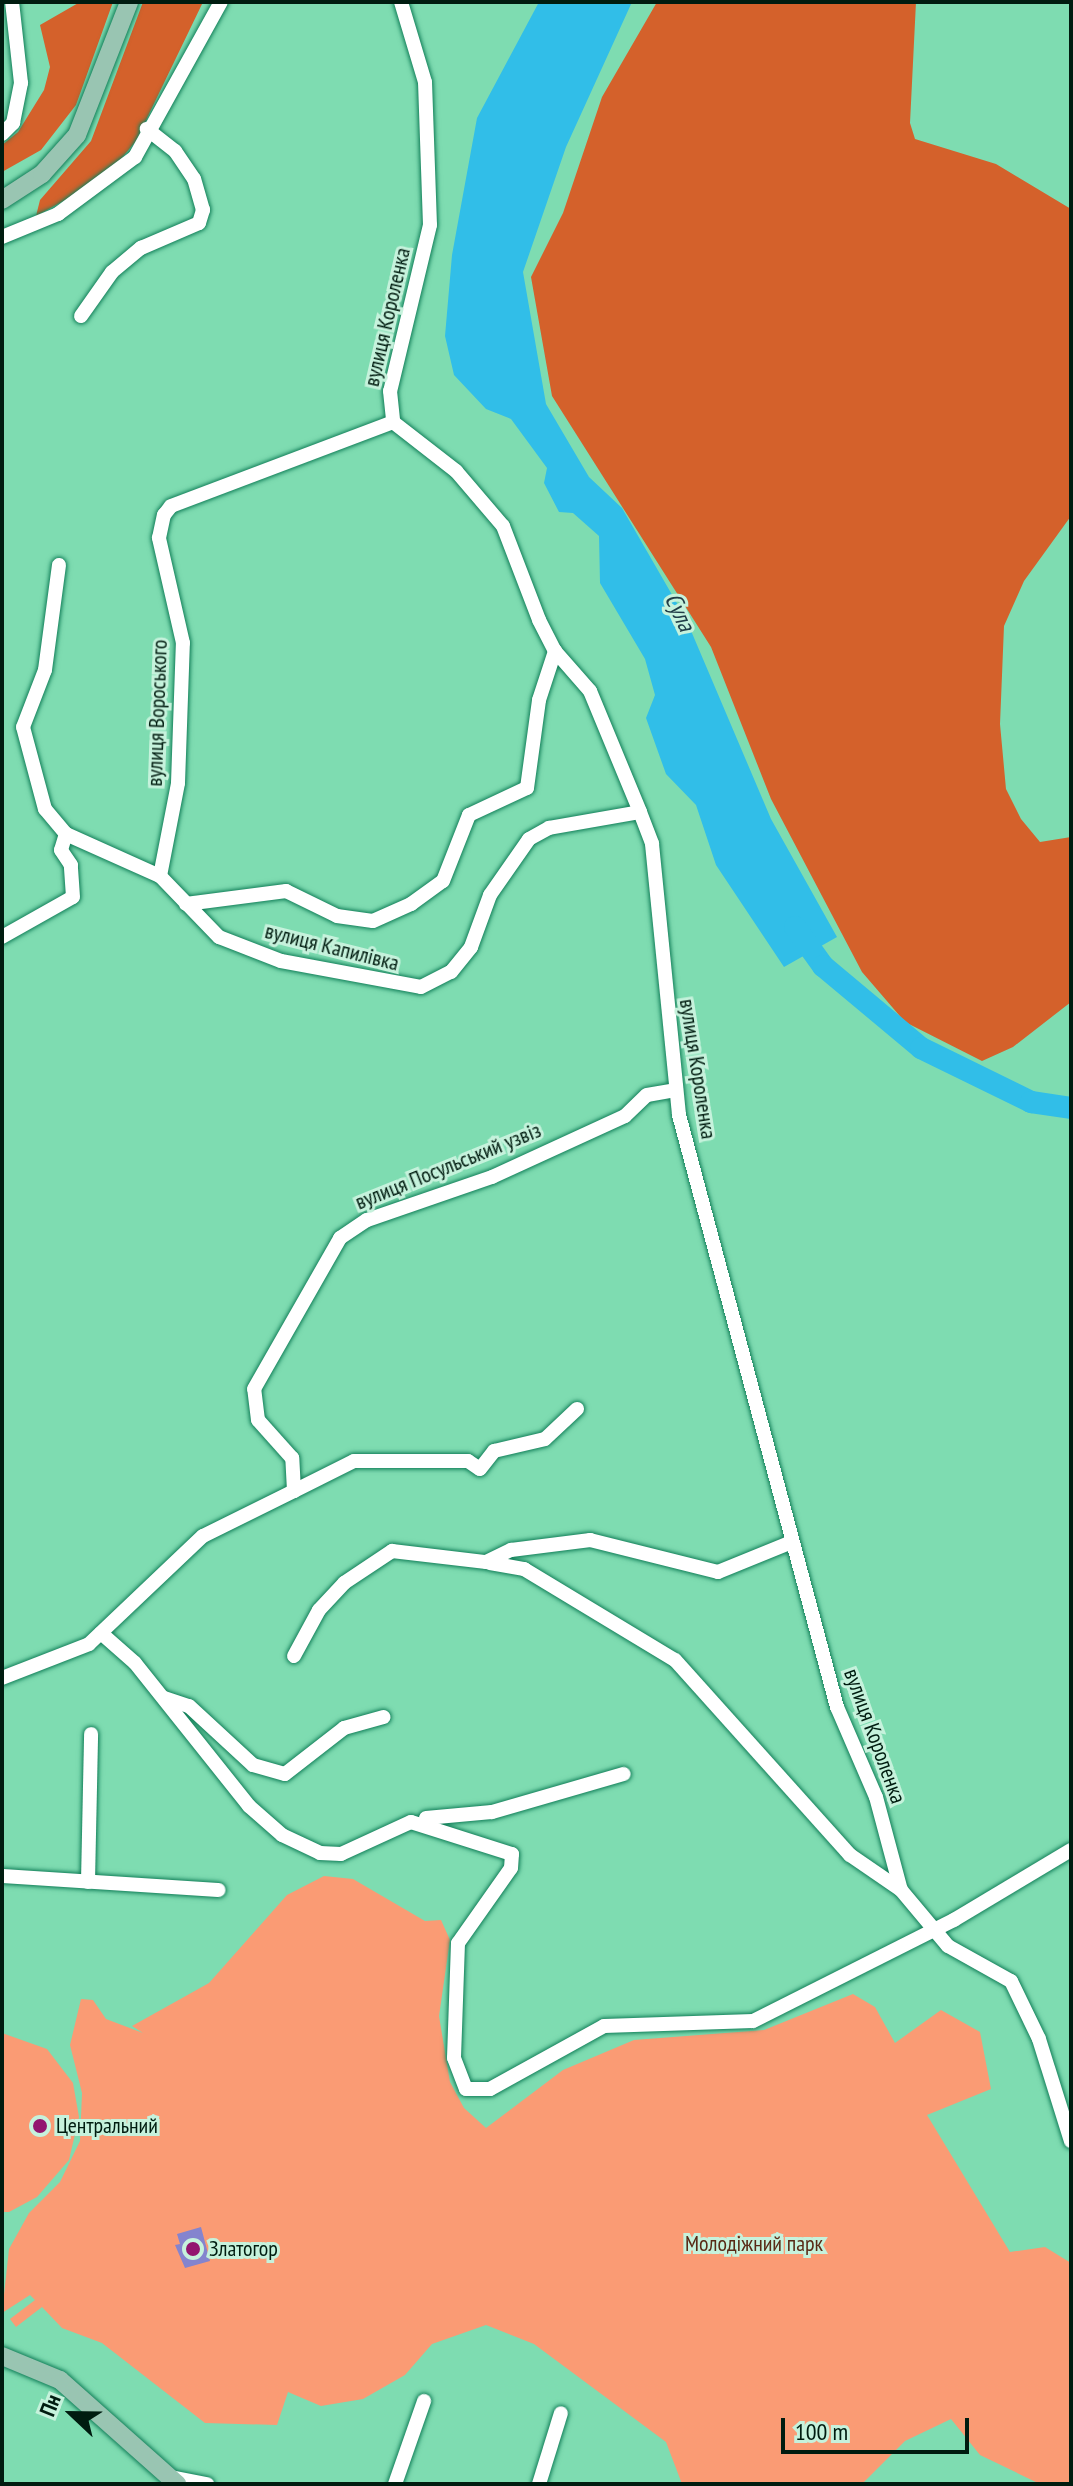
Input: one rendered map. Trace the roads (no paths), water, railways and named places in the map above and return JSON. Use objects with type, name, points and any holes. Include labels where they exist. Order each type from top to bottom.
[{"type":"main road","points":[[2,200],[42,174],[77,135],[129,2]]},
{"type":"main road","points":[[2,2356],[60,2380],[173,2480]]},
{"type":"street","points":[[2,134],[13,123],[21,83],[12,2]]},
{"type":"street","points":[[2,237],[58,214],[109,182],[135,157],[147,129],[173,97],[221,2]]},
{"type":"street","name":"вулиця Короленка","points":[[401,2],[425,82],[430,225],[390,391],[393,422],[456,471],[491,508],[518,557],[555,651],[590,691],[640,812],[652,844],[674,1090],[789,1543],[901,1890],[931,1930],[1011,1981],[1039,2039],[1071,2141]]},
{"type":"street","points":[[81,316],[112,272],[141,248],[199,223],[203,210],[194,179],[175,151],[147,129]]},
{"type":"street","name":"вулиця Вороського","points":[[160,876],[178,783],[183,643],[159,538],[164,515],[185,500],[393,422]]},
{"type":"street","points":[[2,937],[56,912],[73,897],[71,865],[61,850],[66,834],[45,809],[23,727],[45,670],[59,565]]},
{"type":"street","points":[[186,904],[286,891],[337,916],[373,921],[411,904],[443,881],[469,815],[527,788],[539,700],[555,651]]},
{"type":"street","name":"вулиця Капилівка","points":[[66,834],[160,876],[219,937],[281,961],[421,987],[451,972],[471,947],[490,895],[529,839],[549,828],[640,812]]},
{"type":"street","name":"вулиця Посульський узвіз","points":[[294,1491],[292,1458],[258,1420],[254,1389],[329,1249],[367,1220],[492,1177],[625,1116],[647,1095],[674,1090]]},
{"type":"street","points":[[2,1678],[79,1649],[101,1633],[203,1536],[354,1461],[456,1460],[480,1469],[494,1451],[545,1439],[577,1409]]},
{"type":"street","points":[[486,1562],[569,1539],[637,1548],[718,1572],[789,1543]]},
{"type":"street","points":[[294,1656],[319,1610],[344,1583],[392,1551],[524,1569],[616,1620],[675,1660],[850,1855],[901,1890]]},
{"type":"street","points":[[101,1633],[135,1663],[249,1806],[282,1835],[320,1853],[341,1854],[411,1822],[492,1812],[624,1774]]},
{"type":"street","points":[[163,1698],[189,1706],[253,1765],[276,1773],[301,1766],[344,1728],[384,1717]]},
{"type":"street","points":[[88,1882],[91,1734]]},
{"type":"street","points":[[411,1822],[506,1849],[513,1857],[458,1943],[453,1981],[454,2058],[466,2089],[490,2089],[604,2026],[753,2021],[931,1930],[1071,1850]]},
{"type":"street","points":[[2,1876],[219,1890]]},
{"type":"street","points":[[395,2484],[424,2401]]},
{"type":"street","points":[[539,2484],[561,2413]]},
{"type":"street","points":[[173,2480],[207,2484]]},
{"type":"water","points":[[539,2],[632,2],[566,147],[523,272],[546,404],[589,477],[622,508],[686,619],[771,819],[837,937],[784,967],[716,865],[696,805],[666,774],[646,718],[655,695],[645,659],[600,583],[599,536],[573,513],[559,512],[544,483],[547,468],[511,419],[486,409],[454,375],[445,336],[452,255],[477,118]]},
{"type":"waterway","name":"Сула","points":[[795,927],[823,966],[921,1048],[1031,1102],[1071,1108]]},
{"type":"place","name":"Центральний","points":[[40,2126]]},
{"type":"place","name":"Златогор","points":[[193,2249]]},
{"type":"park label","name":"Молодіжний парк","points":[[754,2244]]}]
